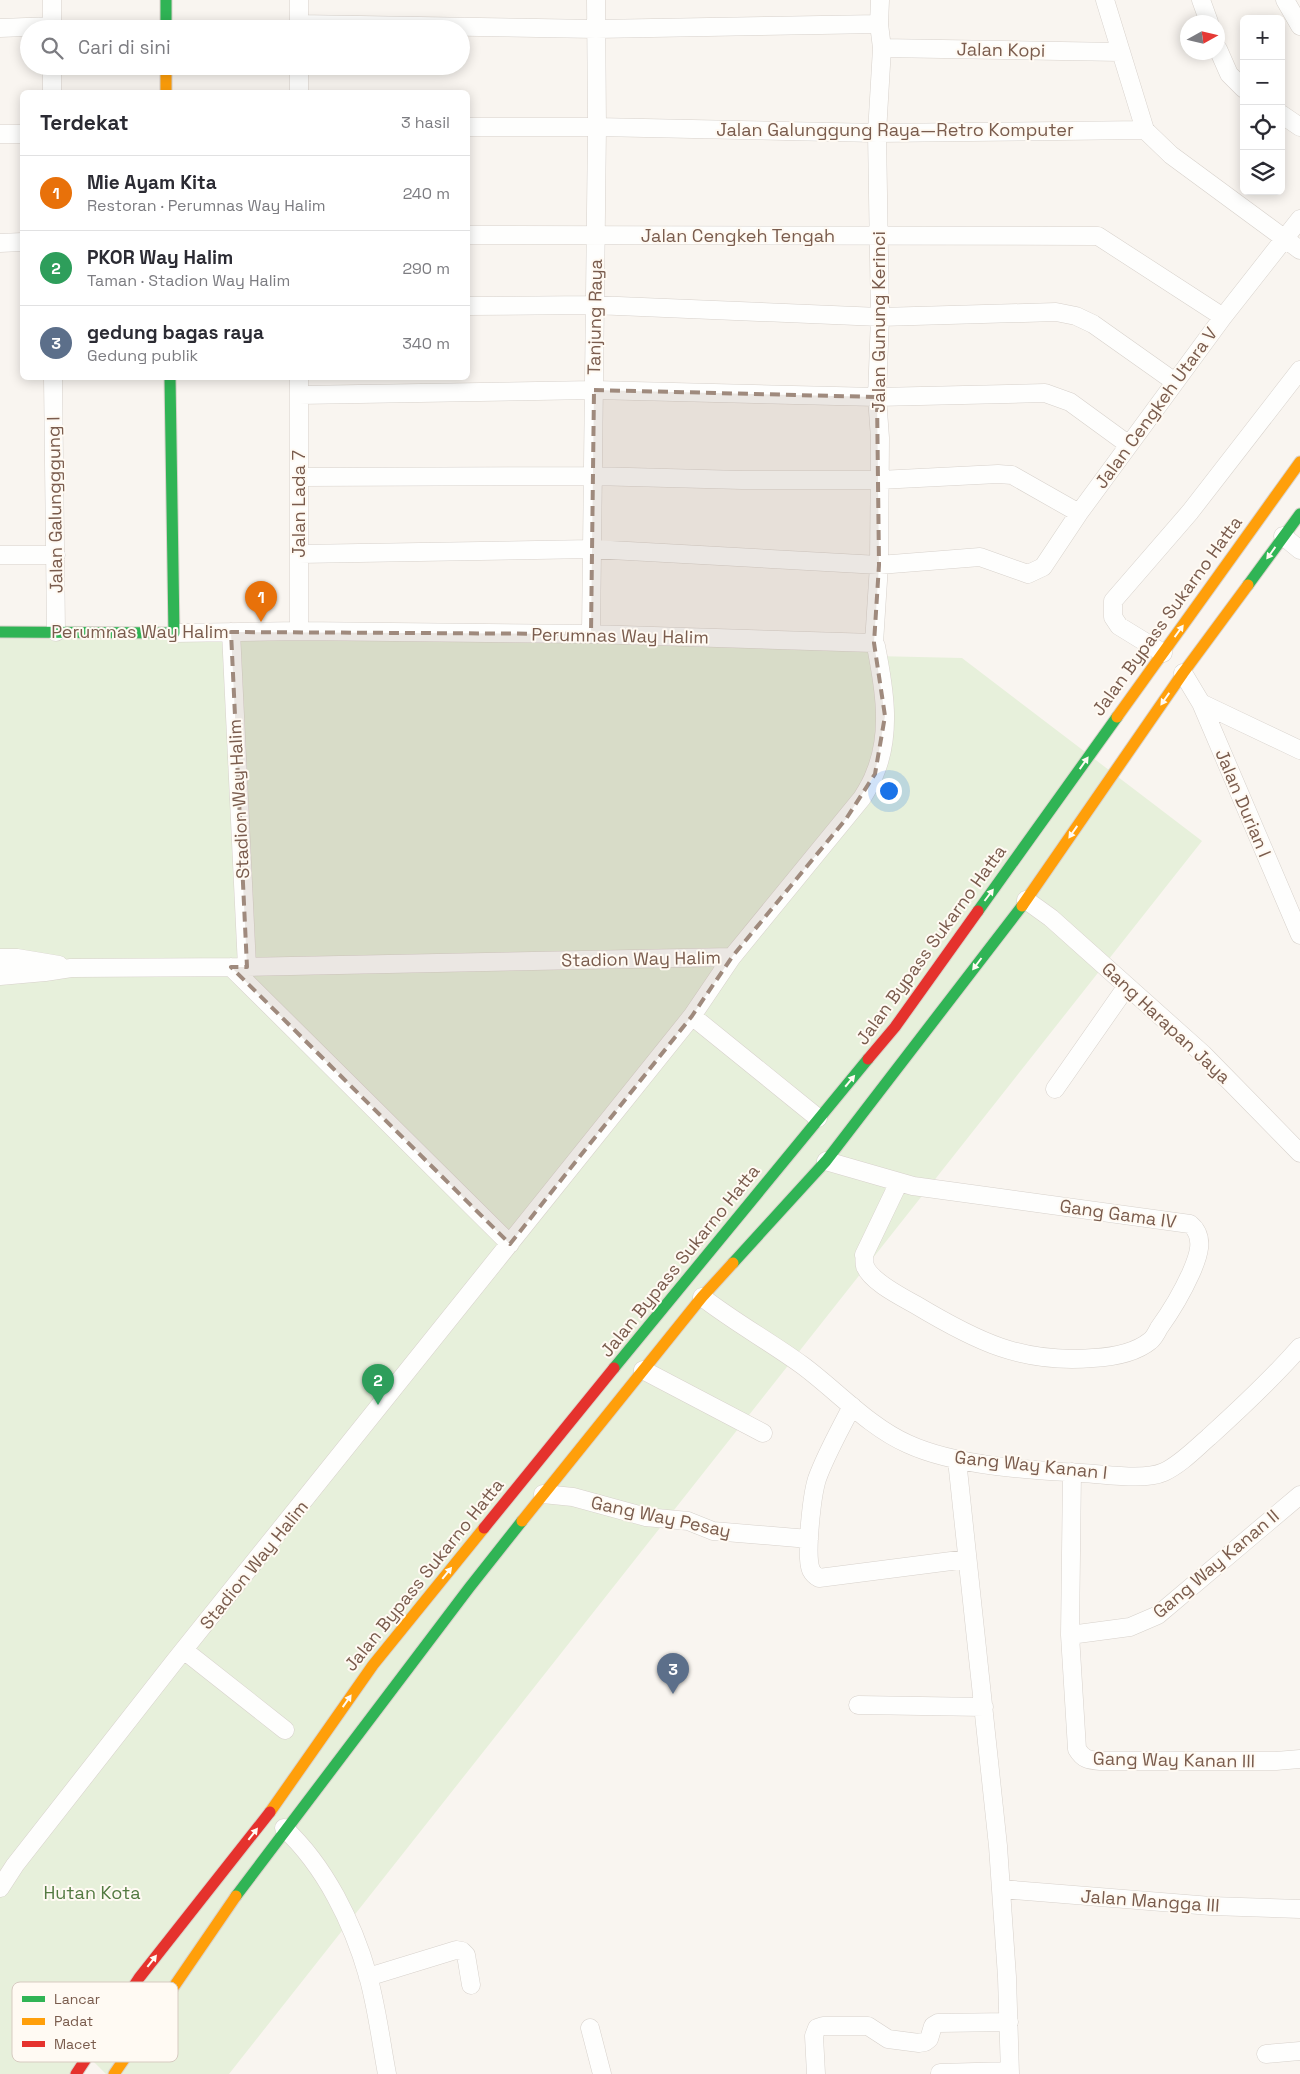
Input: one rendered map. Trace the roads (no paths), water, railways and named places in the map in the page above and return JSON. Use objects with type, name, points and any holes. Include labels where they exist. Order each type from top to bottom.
[{"type":"main road","points":[[166,0],[166,20]]},
{"type":"main road","points":[[166,75],[166,90]]},
{"type":"main road","points":[[170,380],[174,633]]},
{"type":"main road","name":"Jalan Bypass Sukarno Hatta","points":[[136,1982],[260,1826],[373,1665],[535,1464],[906,1013],[987,897],[1300,462]]},
{"type":"main road","points":[[177,1982],[284,1828],[543,1494],[702,1297],[826,1161],[1026,900],[1183,673],[1300,514]]},
{"type":"main road","name":"Perumnas Way Halim","points":[[0,632],[174,633]]},
{"type":"main road","name":"Jalan Bypass Sukarno Hatta","points":[[76,2074],[84,2062]]},
{"type":"main road","points":[[114,2074],[122,2062]]},
{"type":"street","points":[[52,0],[52,20]]},
{"type":"street","points":[[299,0],[299,20]]},
{"type":"street","name":"Tanjung Raya","points":[[591,634],[594,305],[598,127],[596,0]]},
{"type":"street","name":"Jalan Gunung Kerinci","points":[[874,643],[880,565],[877,397],[880,317],[877,134],[882,48],[879,24],[880,0]]},
{"type":"street","points":[[1106,0],[1145,130],[1171,156],[1300,250]]},
{"type":"street","points":[[1201,0],[1206,15]]},
{"type":"street","points":[[1285,0],[1300,26]]},
{"type":"street","points":[[470,28],[596,29],[879,24]]},
{"type":"street","points":[[0,28],[20,28]]},
{"type":"street","name":"Jalan Kopi","points":[[882,48],[1121,52]]},
{"type":"street","points":[[1223,60],[1229,74],[1240,85]]},
{"type":"street","points":[[52,75],[52,90]]},
{"type":"street","points":[[299,75],[299,90]]},
{"type":"street","points":[[1285,117],[1300,127]]},
{"type":"street","name":"Jalan Galunggung Raya—Retro Komputer","points":[[470,127],[598,127],[877,134],[1145,130]]},
{"type":"street","points":[[0,134],[20,134]]},
{"type":"street","name":"Jalan Cengkeh Utara V","points":[[880,565],[980,557],[1028,574],[1043,567],[1079,513],[1223,317],[1300,219]]},
{"type":"street","name":"Jalan Cengkeh Tengah","points":[[470,234],[1098,236],[1223,317]]},
{"type":"street","points":[[0,243],[20,242]]},
{"type":"street","points":[[470,306],[594,305],[880,317],[1056,312],[1076,316],[1093,324],[1175,382]]},
{"type":"street","points":[[1163,653],[1119,626],[1114,617],[1113,601],[1190,512],[1300,370]]},
{"type":"street","name":"Jalan Galungggung I","points":[[53,380],[56,632]]},
{"type":"street","points":[[299,386],[594,390],[877,397],[1045,393],[1070,402],[1129,445]]},
{"type":"street","name":"Jalan Lada 7","points":[[298,631],[299,386]]},
{"type":"street","points":[[299,477],[592,476],[742,480],[879,480],[998,474],[1012,476],[1079,513]]},
{"type":"street","points":[[1283,536],[1300,550]]},
{"type":"street","points":[[299,554],[592,549],[880,565]]},
{"type":"street","points":[[0,556],[56,555]]},
{"type":"street","name":"Perumnas Way Halim","points":[[174,633],[298,631],[591,634],[874,643]]},
{"type":"street","name":"Stadion Way Halim","points":[[231,632],[239,967]]},
{"type":"street","points":[[732,957],[846,819],[862,798],[875,774],[882,753],[885,716],[883,684],[874,643]]},
{"type":"street","name":"Jalan Durian I","points":[[1183,673],[1200,703],[1300,934]]},
{"type":"street","points":[[1200,703],[1300,750]]},
{"type":"street","name":"Gang Harapan Jaya","points":[[1026,900],[1051,918],[1203,1054],[1300,1153]]},
{"type":"street","name":"Stadion Way Halim","points":[[0,976],[71,968],[239,967],[732,957]]},
{"type":"street","name":"Stadion Way Halim","points":[[0,1888],[15,1865],[692,1016],[732,957]]},
{"type":"street","name":"Stadion Way Halim","points":[[0,958],[17,958],[71,968]]},
{"type":"street","points":[[239,967],[510,1244]]},
{"type":"street","points":[[1056,1089],[1127,986]]},
{"type":"street","points":[[692,1016],[818,1118]]},
{"type":"street","name":"Gang Gama IV","points":[[826,1161],[913,1186],[1190,1224],[1198,1234],[1200,1243],[1196,1262],[1180,1298],[1151,1341],[1119,1356],[1047,1359],[1010,1352],[950,1326],[886,1288],[865,1266],[864,1255],[899,1182]]},
{"type":"street","name":"Gang Way Kanan I","points":[[702,1297],[725,1316],[801,1364],[852,1406],[907,1444],[957,1460],[1072,1472],[1147,1476],[1167,1471],[1183,1460],[1235,1413],[1282,1368],[1300,1347]]},
{"type":"street","points":[[643,1370],[764,1433]]},
{"type":"street","points":[[852,1406],[825,1459],[816,1482],[809,1539],[810,1568],[814,1575],[819,1578],[967,1560]]},
{"type":"street","points":[[940,2073],[1010,2072],[1001,1889],[984,1707],[957,1460]]},
{"type":"street","points":[[1070,1635],[1072,1472]]},
{"type":"street","name":"Gang Way Pesay","points":[[543,1494],[573,1497],[646,1517],[688,1521],[713,1531],[809,1539]]},
{"type":"street","name":"Gang Way Kanan II","points":[[1070,1635],[1130,1627],[1158,1615],[1300,1495]]},
{"type":"street","name":"Gang Way Kanan III","points":[[1070,1635],[1077,1749],[1086,1760],[1276,1761],[1300,1759]]},
{"type":"street","points":[[185,1651],[285,1730]]},
{"type":"street","points":[[858,1705],[984,1707]]},
{"type":"street","points":[[284,1828],[300,1842],[332,1888],[356,1941],[368,1977],[387,2074]]},
{"type":"street","name":"Jalan Mangga III","points":[[1001,1889],[1210,1906],[1300,1909]]},
{"type":"street","points":[[368,1977],[456,1950],[462,1950],[466,1955],[471,1985]]},
{"type":"street","points":[[816,2074],[814,2036],[817,2028],[823,2026],[868,2026],[888,2039],[919,2043],[929,2039],[933,2026],[938,2023],[1009,2022]]},
{"type":"street","points":[[590,2028],[602,2074]]},
{"type":"street","points":[[1266,2054],[1300,2051]]},
{"type":"place","name":"Mie Ayam Kita","points":[[261,622]]},
{"type":"place","name":"PKOR Way Halim","points":[[378,1405]]},
{"type":"place","name":"gedung bagas raya","points":[[673,1694]]},
{"type":"park label","name":"Hutan Kota","points":[[92,1893]]}]
